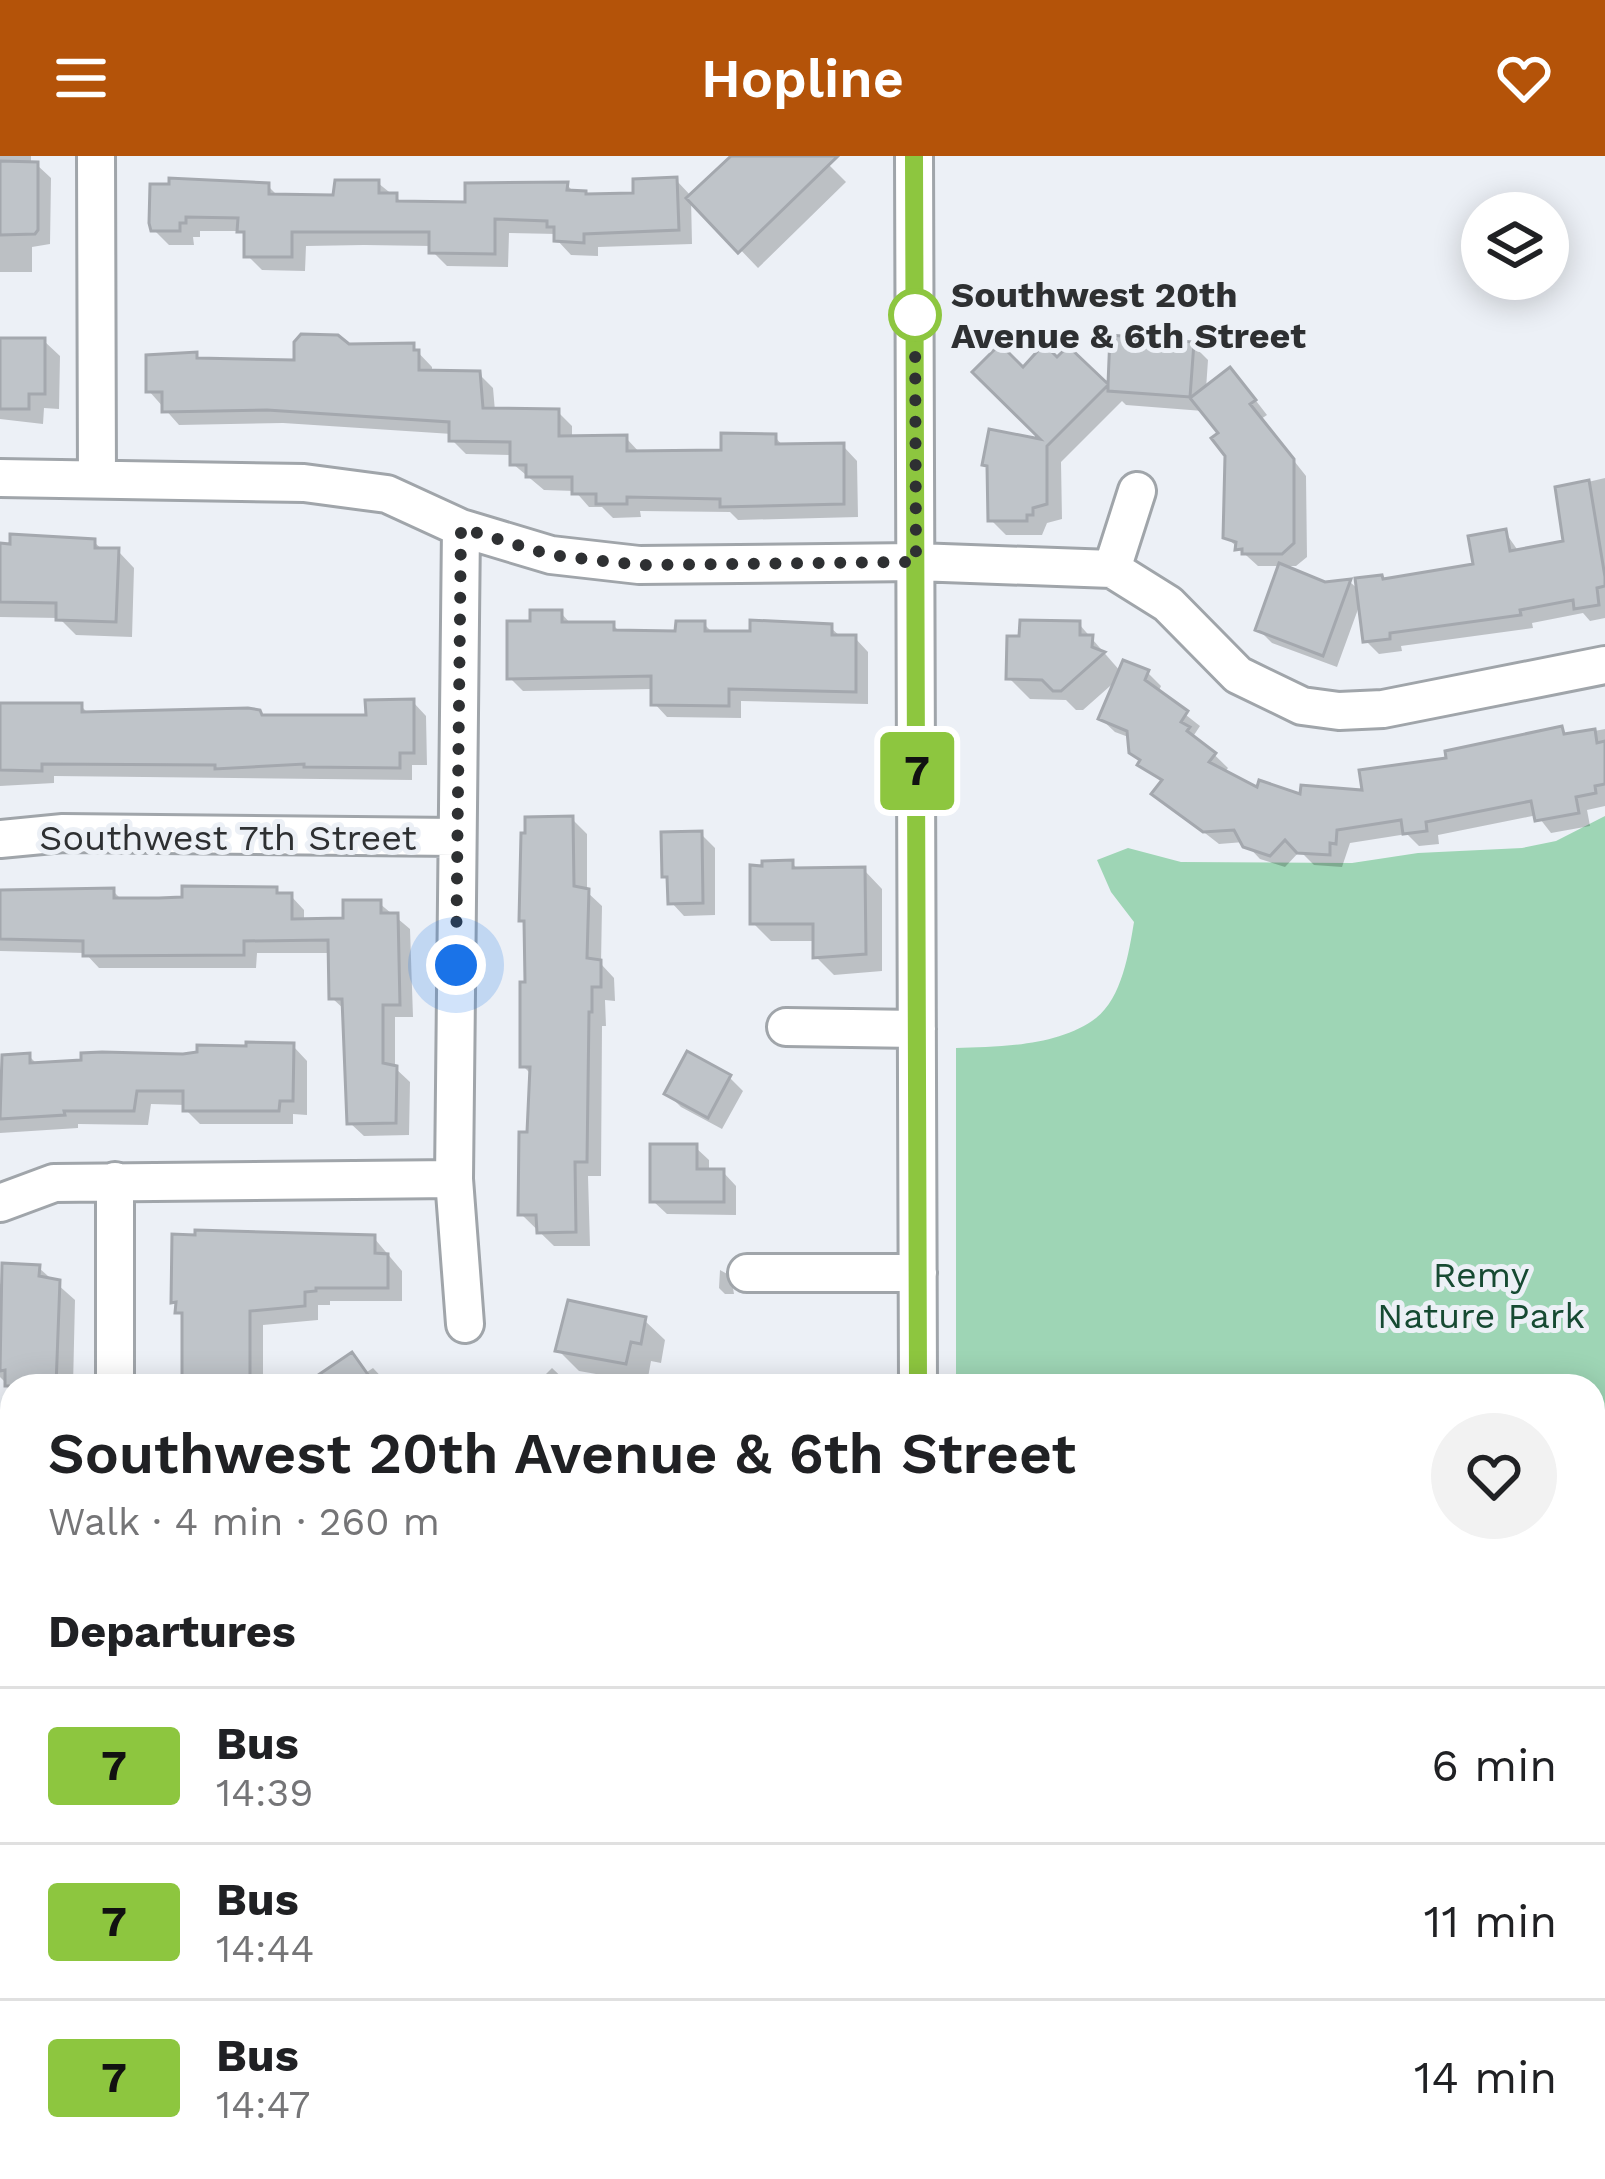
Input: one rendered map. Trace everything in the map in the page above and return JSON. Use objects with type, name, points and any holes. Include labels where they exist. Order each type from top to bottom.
[{"type":"street","points":[[96,156],[97,479]]},
{"type":"street","points":[[914,156],[918,1374]]},
{"type":"street","points":[[0,478],[304,483],[387,494],[461,528],[551,555],[639,565],[916,562],[1112,568],[1168,604],[1238,675],[1302,706],[1339,711],[1383,709],[1605,665]]},
{"type":"street","points":[[1112,568],[1137,491]]},
{"type":"street","points":[[461,528],[454,1179],[465,1324]]},
{"type":"street","name":"Southwest 7th Street","points":[[0,839],[63,833],[457,837]]},
{"type":"street","points":[[786,1027],[917,1029]]},
{"type":"street","points":[[0,1203],[54,1183],[454,1179]]},
{"type":"street","points":[[115,1181],[115,1374]]},
{"type":"street","points":[[747,1273],[918,1273]]},
{"type":"green space","name":"Remy Nature Park","points":[[1605,816],[1605,1374],[956,1374],[956,1048],[1047,1040],[1081,1027],[1105,1009],[1123,974],[1134,922],[1111,892],[1097,860],[1128,848],[1181,862],[1352,863],[1556,841]]},
{"type":"building","points":[[731,156],[838,156],[738,253],[686,198]]},
{"type":"building","points":[[0,161],[38,162],[35,234],[0,235]]},
{"type":"building","points":[[677,177],[679,230],[584,234],[584,243],[554,241],[554,227],[547,227],[547,221],[495,219],[495,254],[429,253],[429,232],[292,232],[292,257],[244,257],[244,232],[237,232],[238,218],[186,217],[180,231],[151,231],[149,223],[150,184],[169,184],[169,178],[269,183],[269,194],[333,195],[335,180],[379,180],[379,193],[397,193],[397,201],[465,202],[465,183],[568,182],[567,190],[586,194],[633,193],[633,179]]},
{"type":"building","points":[[301,334],[338,335],[349,344],[414,343],[414,350],[419,350],[419,370],[480,371],[483,408],[559,409],[559,436],[627,435],[627,451],[721,450],[721,433],[776,434],[776,444],[844,443],[844,504],[720,507],[720,499],[627,497],[627,504],[596,504],[596,494],[572,494],[572,477],[526,477],[526,465],[510,465],[510,442],[449,441],[449,422],[267,410],[162,412],[162,392],[146,392],[146,355],[197,352],[197,358],[294,360],[294,342]]},
{"type":"building","points":[[1110,335],[1194,342],[1190,397],[1108,391],[1108,385],[1047,446],[1047,504],[1033,508],[1027,521],[988,521],[987,466],[982,465],[989,429],[1040,439],[972,372],[1000,344],[1023,367],[1044,344],[1057,357],[1068,346],[1108,384]]},
{"type":"building","points":[[0,338],[45,338],[45,394],[29,394],[29,409],[0,409]]},
{"type":"building","points":[[1230,367],[1256,400],[1250,404],[1294,459],[1294,543],[1282,554],[1242,554],[1242,549],[1235,550],[1236,542],[1223,538],[1225,456],[1211,438],[1218,433],[1190,398]]},
{"type":"building","points":[[1589,480],[1605,577],[1605,586],[1597,588],[1599,605],[1574,609],[1573,600],[1520,610],[1521,615],[1390,633],[1390,639],[1363,642],[1355,578],[1382,575],[1383,579],[1473,564],[1468,536],[1506,529],[1510,551],[1563,541],[1555,487]]},
{"type":"building","points":[[10,534],[95,539],[95,548],[119,548],[116,622],[56,620],[56,603],[0,602],[0,543],[10,544]]},
{"type":"building","points":[[1279,563],[1325,582],[1351,579],[1323,656],[1255,630]]},
{"type":"building","points":[[530,610],[562,610],[562,622],[614,622],[614,630],[675,631],[676,621],[705,621],[705,631],[750,631],[750,620],[832,624],[832,635],[856,635],[856,692],[729,689],[729,706],[651,705],[651,676],[507,679],[507,621],[530,621]]},
{"type":"building","points":[[1020,620],[1080,621],[1080,635],[1093,635],[1092,647],[1105,652],[1061,691],[1053,691],[1042,680],[1006,679],[1007,636],[1019,636]]},
{"type":"building","points":[[1123,660],[1149,670],[1145,680],[1188,711],[1181,722],[1216,753],[1209,762],[1257,787],[1259,780],[1300,794],[1301,785],[1362,790],[1359,770],[1446,758],[1445,751],[1562,726],[1564,734],[1595,729],[1597,743],[1605,741],[1605,784],[1595,786],[1596,793],[1576,797],[1579,813],[1535,821],[1531,801],[1426,822],[1427,831],[1403,834],[1401,820],[1337,830],[1330,855],[1297,853],[1285,840],[1270,856],[1243,847],[1234,830],[1203,832],[1151,794],[1162,780],[1137,765],[1140,760],[1129,753],[1127,731],[1098,719]]},
{"type":"building","points":[[414,699],[414,753],[400,753],[400,768],[42,764],[42,771],[0,770],[0,703],[82,703],[82,712],[248,708],[262,715],[366,715],[365,700]]},
{"type":"building","points":[[573,816],[574,886],[589,889],[587,958],[601,960],[601,987],[592,987],[589,1012],[587,1162],[575,1162],[576,1232],[537,1233],[536,1215],[518,1215],[519,1132],[527,1132],[530,1067],[520,1067],[520,982],[525,982],[524,921],[519,921],[521,833],[525,833],[525,817]]},
{"type":"building","points":[[702,831],[703,903],[668,904],[661,832]]},
{"type":"building","points":[[793,860],[793,868],[865,867],[866,954],[813,958],[813,924],[750,924],[750,865]]},
{"type":"building","points":[[182,886],[277,887],[277,893],[292,893],[292,919],[343,918],[343,900],[381,900],[381,913],[398,913],[400,1005],[383,1005],[383,1063],[397,1066],[396,1123],[347,1124],[342,999],[329,999],[328,940],[244,941],[244,955],[83,956],[83,941],[0,939],[0,890],[114,888],[114,898],[159,898],[182,897]]},
{"type":"building","points":[[246,1042],[294,1043],[293,1101],[280,1101],[279,1111],[183,1111],[183,1091],[137,1091],[134,1111],[64,1111],[65,1115],[0,1119],[2,1055],[30,1053],[30,1063],[81,1060],[81,1053],[183,1054],[197,1052],[197,1045],[246,1046]]},
{"type":"building","points":[[687,1051],[731,1075],[708,1118],[664,1094]]},
{"type":"building","points":[[650,1144],[697,1144],[697,1169],[724,1169],[724,1202],[650,1202]]},
{"type":"building","points":[[195,1230],[375,1235],[375,1253],[388,1254],[388,1288],[316,1288],[305,1292],[305,1306],[250,1311],[250,1374],[182,1374],[182,1313],[175,1313],[176,1302],[171,1303],[172,1234],[195,1235]]},
{"type":"building","points":[[2,1263],[40,1265],[39,1276],[60,1280],[56,1374],[0,1371]]},
{"type":"building","points":[[568,1300],[646,1317],[641,1344],[631,1342],[626,1364],[555,1351]]},
{"type":"building","points":[[352,1352],[368,1374],[320,1374]]},
{"type":"bus line","name":"7","points":[[914,156],[918,1374]]},
{"type":"place","name":"Southwest 20th Avenue & 6th Street","points":[[915,315]]},
{"type":"route","points":[[456,965],[461,528],[551,555],[639,565],[916,562],[915,315]]}]
